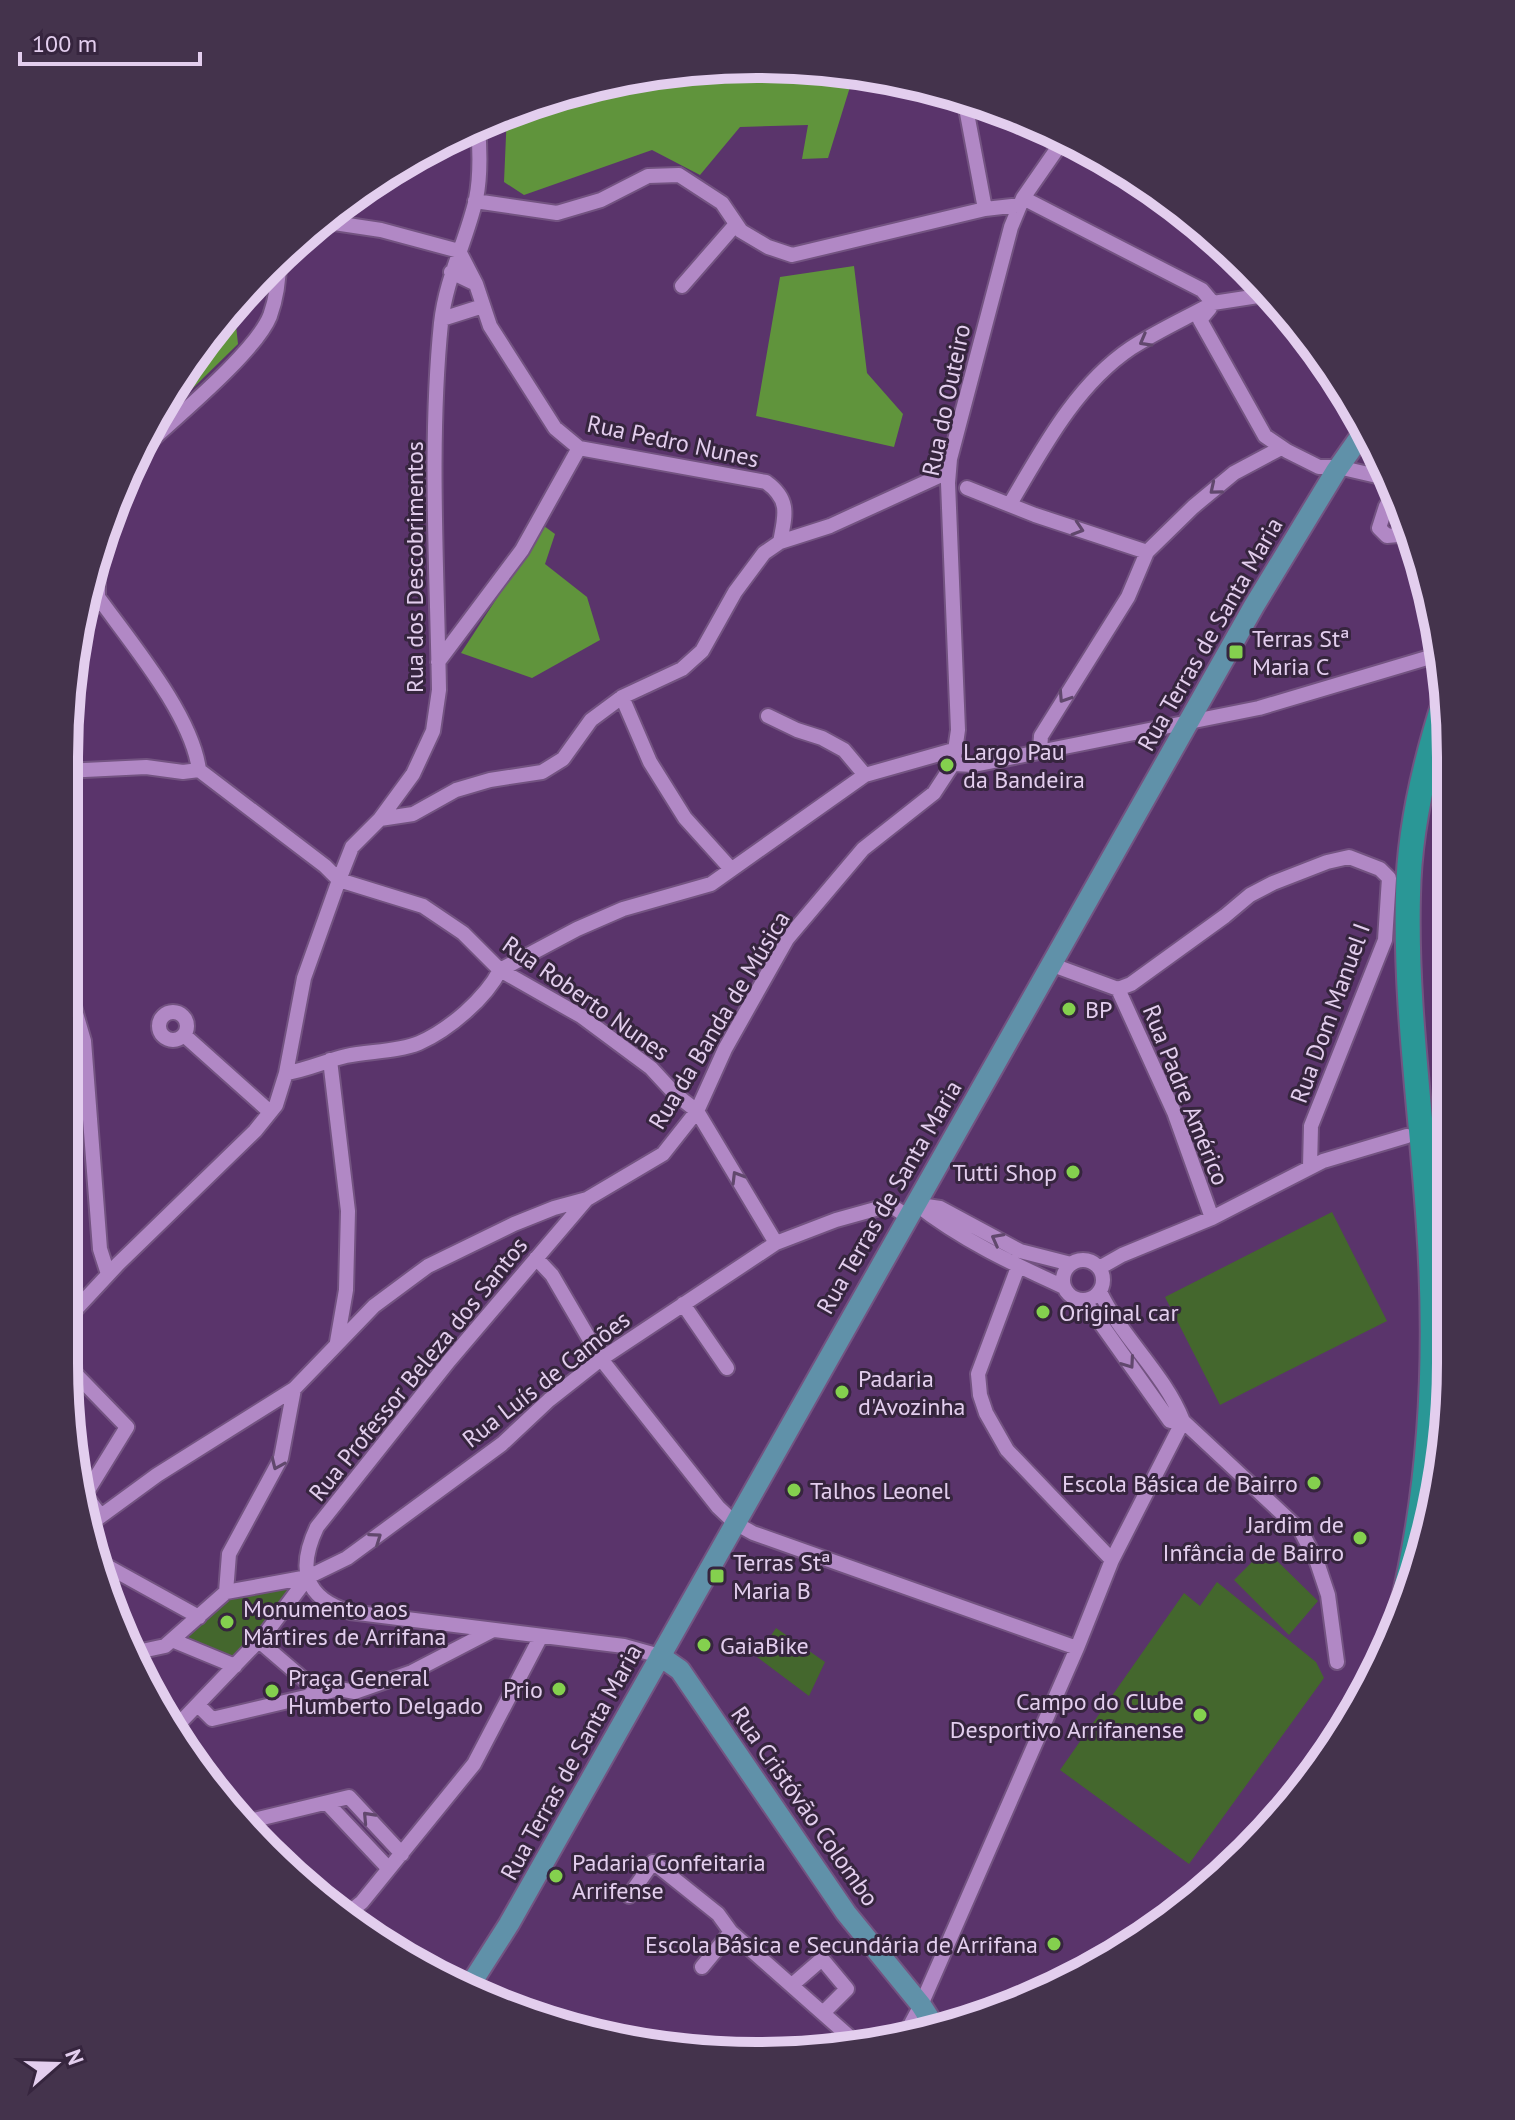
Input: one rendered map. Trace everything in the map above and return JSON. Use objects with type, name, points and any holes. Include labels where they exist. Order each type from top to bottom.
[{"type":"highway","points":[[1414,1539],[1430,1446],[1434,1338],[1430,1230],[1408,963],[1408,892],[1421,789],[1436,732]]},
{"type":"highway","points":[[1437,764],[1430,791],[1418,892],[1417,963],[1437,1215]]},
{"type":"main road","name":"Rua Terras de Santa Maria","points":[[474,1980],[509,1924],[1254,606],[1358,440]]},
{"type":"main road","name":"Rua Cristóvão Colombo","points":[[660,1656],[680,1670],[846,1913],[930,2020]]},
{"type":"street","points":[[967,111],[985,209]]},
{"type":"street","name":"Rua dos Descobrimentos","points":[[78,1307],[255,1131],[276,1105],[286,1073],[304,978],[352,847],[380,819],[413,774],[433,731],[439,690],[436,391],[442,319],[451,272],[475,201],[480,168],[479,138]]},
{"type":"street","name":"Rua do Outeiro","points":[[955,757],[958,730],[948,472],[1001,262],[1021,201],[1057,148]]},
{"type":"street","points":[[475,201],[557,213],[601,200],[648,176],[679,175],[722,203],[741,231],[768,247],[792,255],[1021,201],[1202,290],[1213,303]]},
{"type":"street","points":[[337,223],[381,230],[459,251]]},
{"type":"street","points":[[682,286],[736,224]]},
{"type":"street","name":"Rua Pedro Nunes","points":[[459,251],[476,284],[490,326],[555,428],[579,448],[766,482],[779,492],[786,512],[780,542]]},
{"type":"street","points":[[451,272],[476,284]]},
{"type":"street","points":[[163,429],[250,347],[269,318],[279,275]]},
{"type":"street","points":[[1010,504],[1043,448],[1086,387],[1130,349],[1213,303],[1256,296]]},
{"type":"street","points":[[1213,303],[1200,320],[1265,436],[1281,448],[1319,467],[1338,467],[1375,476]]},
{"type":"street","points":[[442,319],[483,306]]},
{"type":"street","points":[[438,662],[522,550],[579,448]]},
{"type":"street","points":[[1040,750],[1041,736],[1128,597],[1147,552],[1234,473],[1281,448]]},
{"type":"street","points":[[380,819],[413,814],[456,790],[490,780],[542,772],[563,759],[591,720],[622,697],[682,669],[702,651],[735,592],[764,553],[780,542],[830,526],[948,472]]},
{"type":"street","points":[[967,488],[1147,552]]},
{"type":"street","points":[[1386,506],[1379,528],[1387,536],[1399,534]]},
{"type":"street","points":[[78,770],[146,767],[183,772],[199,770],[196,750],[175,709],[98,597]]},
{"type":"street","points":[[286,1073],[330,1060],[418,1043],[458,1018],[492,986],[500,970],[577,929],[623,909],[711,884],[865,775],[918,761],[955,757],[974,765],[1156,730],[1189,720],[1259,708],[1429,657]]},
{"type":"street","points":[[622,697],[650,762],[685,818],[731,869]]},
{"type":"street","points":[[768,716],[844,750],[865,775]]},
{"type":"street","points":[[1156,730],[1178,741]]},
{"type":"street","points":[[918,761],[945,779],[955,757]]},
{"type":"street","name":"Rua Roberto Nunes","points":[[199,770],[339,880],[423,906],[463,933],[500,970],[581,1016],[651,1068],[675,1094],[697,1111],[776,1243]]},
{"type":"street","name":"Rua da Banda de Música","points":[[587,1199],[663,1154],[697,1111],[725,1049],[787,939],[863,849],[934,793],[945,779]]},
{"type":"street","name":"Rua Dom Manuel I","points":[[1118,989],[1131,984],[1250,895],[1273,883],[1349,857],[1380,869],[1389,878],[1385,940],[1311,1126],[1310,1167]]},
{"type":"street","points":[[1050,964],[1118,989]]},
{"type":"street","name":"Rua Padre Américo","points":[[1118,989],[1174,1112],[1212,1218]]},
{"type":"street","points":[[78,1020],[84,1041],[100,1249],[108,1274]]},
{"type":"street","points":[[184,1035],[270,1112]]},
{"type":"street","points":[[330,1060],[348,1211],[346,1290],[336,1345]]},
{"type":"street","points":[[1099,1268],[1122,1255],[1212,1218],[1323,1161],[1407,1136]]},
{"type":"street","points":[[96,1518],[193,1452],[294,1389],[374,1306],[428,1266],[526,1219],[587,1199]]},
{"type":"street","name":"Rua Professor Beleza dos Santos","points":[[308,1577],[307,1553],[317,1527],[374,1452],[587,1199]]},
{"type":"street","name":"Rua Luís de Camões","points":[[308,1577],[347,1558],[388,1529],[502,1444],[549,1400],[601,1359],[776,1243],[836,1220],[890,1205],[912,1210]]},
{"type":"street","points":[[912,1210],[940,1208],[1020,1251],[1071,1264],[1089,1261],[1099,1268],[1103,1280],[1100,1292],[1111,1315],[1176,1403],[1183,1421],[1301,1531],[1317,1562],[1328,1595],[1337,1662]]},
{"type":"street","points":[[912,1210],[1018,1267],[1064,1287],[1072,1297],[1084,1300],[1170,1421],[1183,1421]]},
{"type":"street","points":[[536,1258],[552,1275],[601,1359],[718,1507],[735,1523],[753,1533],[1077,1648]]},
{"type":"street","points":[[1064,1287],[1064,1275],[1071,1264]]},
{"type":"street","points":[[1018,1267],[978,1374],[983,1404],[993,1430],[1007,1450],[1112,1560]]},
{"type":"street","points":[[1084,1300],[1100,1292]]},
{"type":"street","points":[[683,1304],[727,1368]]},
{"type":"street","points":[[78,1377],[127,1427],[90,1487]]},
{"type":"street","points":[[226,1592],[229,1554],[281,1458],[294,1389]]},
{"type":"street","points":[[911,2024],[1077,1648],[1112,1560],[1183,1421]]},
{"type":"street","points":[[94,1507],[100,1515]]},
{"type":"street","points":[[110,1568],[199,1617]]},
{"type":"street","points":[[143,1651],[165,1646],[226,1592],[308,1577]]},
{"type":"street","points":[[308,1577],[312,1590],[322,1601],[350,1612],[540,1638],[624,1646],[660,1656]]},
{"type":"street","points":[[181,1721],[259,1641],[308,1577]]},
{"type":"street","points":[[259,1641],[308,1683],[355,1692],[412,1672],[492,1631]]},
{"type":"street","points":[[354,1909],[474,1764],[540,1638]]},
{"type":"street","points":[[172,1640],[235,1666]]},
{"type":"street","points":[[201,1708],[212,1719],[335,1690]]},
{"type":"street","points":[[255,1820],[349,1797],[402,1854]]},
{"type":"street","points":[[327,1803],[389,1869]]},
{"type":"street","points":[[629,1896],[653,1862],[718,1914],[731,1932],[849,2036]]},
{"type":"street","points":[[702,1967],[731,1932]]},
{"type":"street","points":[[792,1985],[822,1959],[847,1989],[824,2012]]},
{"type":"green space","points":[[713,79],[802,79],[851,85],[828,158],[802,159],[808,125],[740,127],[700,175],[652,150],[524,195],[504,182],[506,126],[582,101],[625,91]]},
{"type":"green space","points":[[854,266],[867,373],[903,414],[894,447],[756,416],[780,277]]},
{"type":"green space","points":[[236,323],[238,344],[180,401]]},
{"type":"green space","points":[[544,526],[555,534],[545,564],[587,597],[600,640],[532,678],[461,653]]},
{"type":"green space","points":[[78,1207],[80,1247],[78,1250]]},
{"type":"green space","points":[[1332,1212],[1387,1321],[1220,1405],[1165,1297]]},
{"type":"green space","points":[[1265,1549],[1318,1601],[1289,1635],[1234,1580]]},
{"type":"green space","points":[[298,1582],[267,1627],[232,1662],[178,1639],[229,1595]]},
{"type":"green space","name":"Campo do Clube Desportivo Arrifanense","points":[[1217,1582],[1316,1662],[1324,1678],[1189,1864],[1060,1770],[1184,1593],[1200,1606]]},
{"type":"green space","points":[[776,1628],[825,1662],[809,1696],[757,1657]]},
{"type":"place","name":"Terras Stª Maria C","points":[[1236,652]]},
{"type":"place","name":"Largo Pau da Bandeira","points":[[947,765]]},
{"type":"place","name":"BP","points":[[1069,1009]]},
{"type":"place","name":"Tutti Shop","points":[[1073,1172]]},
{"type":"place","name":"Original car","points":[[1043,1312]]},
{"type":"place","name":"Padaria d'Avozinha","points":[[842,1392]]},
{"type":"place","name":"Escola Básica de Bairro","points":[[1314,1483]]},
{"type":"place","name":"Talhos Leonel","points":[[794,1490]]},
{"type":"place","name":"Jardim de Infância de Bairro","points":[[1360,1538]]},
{"type":"place","name":"Terras Stª Maria B","points":[[717,1576]]},
{"type":"place","name":"Monumento aos Mártires de Arrifana","points":[[227,1622]]},
{"type":"place","name":"GaiaBike","points":[[704,1645]]},
{"type":"place","name":"Prio","points":[[559,1689]]},
{"type":"place","name":"Praça General Humberto Delgado","points":[[272,1691]]},
{"type":"place","name":"Campo do Clube Desportivo Arrifanense","points":[[1200,1715]]},
{"type":"place","name":"Padaria Confeitaria Arrifense","points":[[556,1876]]},
{"type":"place","name":"Escola Básica e Secundária de Arrifana","points":[[1054,1944]]}]
